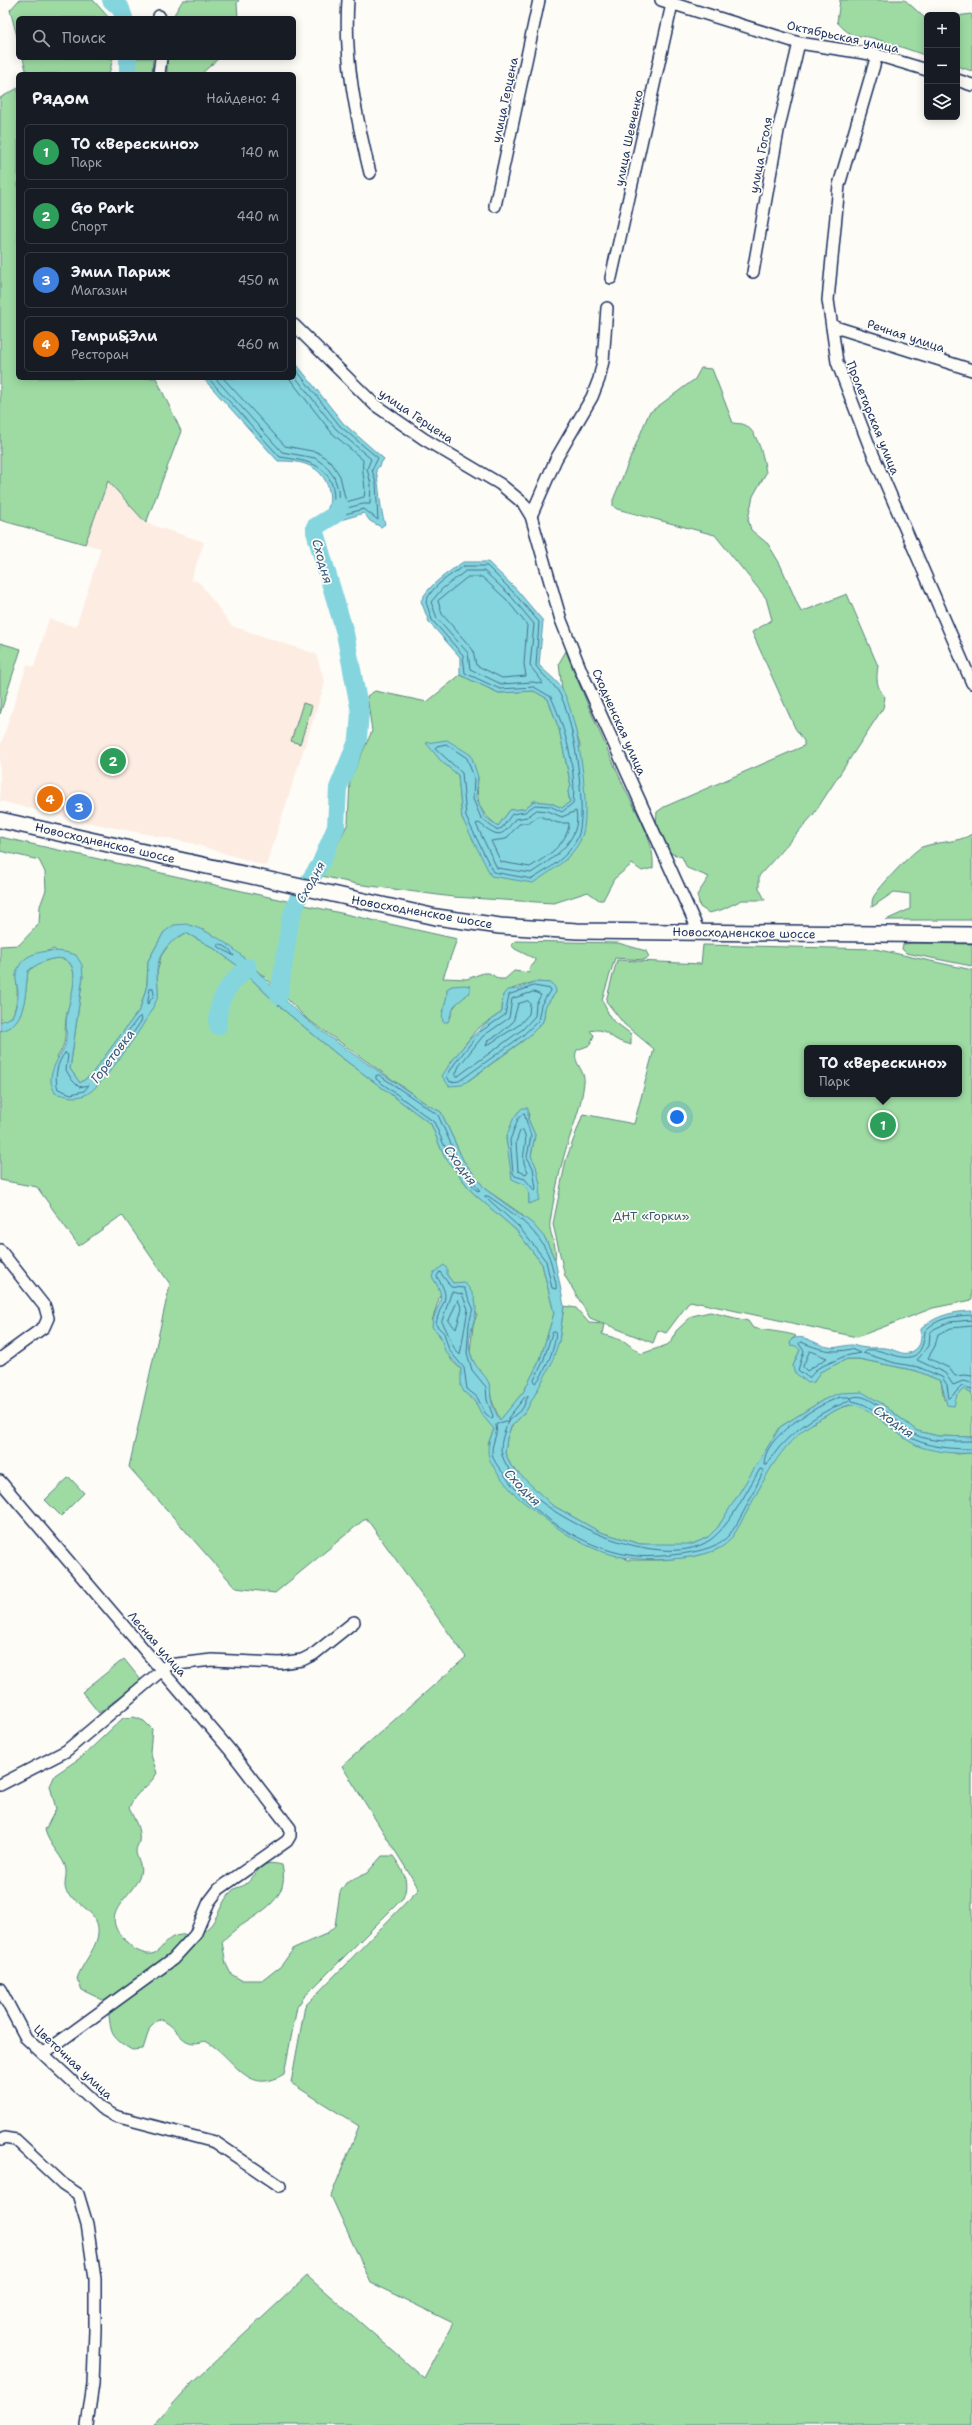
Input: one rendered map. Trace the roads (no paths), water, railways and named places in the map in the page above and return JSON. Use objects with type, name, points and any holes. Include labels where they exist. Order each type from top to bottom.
[{"type":"main road","name":"Новосходненское шоссе","points":[[0,820],[436,917],[500,926],[577,931],[972,935]]},
{"type":"street","points":[[348,0],[346,36],[350,83],[370,173]]},
{"type":"street","name":"улица Герцена","points":[[495,206],[539,0]]},
{"type":"street","name":"Октябрьская улица","points":[[661,0],[799,43],[877,55],[924,69]]},
{"type":"street","name":"улица Шевченко","points":[[611,278],[672,4]]},
{"type":"street","name":"улица Гоголя","points":[[753,272],[778,131],[799,43]]},
{"type":"street","name":"Пролетарская улица","points":[[877,55],[839,185],[828,300],[837,362],[869,445],[972,684]]},
{"type":"street","points":[[159,72],[160,60]]},
{"type":"street","points":[[960,81],[972,84]]},
{"type":"street","points":[[531,516],[556,459],[592,397],[599,379],[603,361],[607,308]]},
{"type":"street","name":"Речная улица","points":[[832,326],[972,370]]},
{"type":"street","name":"улица Герцена","points":[[296,327],[375,405],[424,439],[500,484],[523,503],[531,516]]},
{"type":"street","name":"Сходненская улица","points":[[531,516],[561,620],[582,673],[699,932]]},
{"type":"street","points":[[0,1250],[45,1308],[48,1318],[44,1327],[0,1359]]},
{"type":"street","name":"Лесная улица","points":[[0,1481],[161,1668],[229,1750],[290,1828],[290,1836],[287,1841],[219,1889],[209,1902],[195,1935],[173,1959],[44,2053]]},
{"type":"street","points":[[0,1785],[66,1751],[161,1668],[179,1662],[212,1660],[280,1663],[302,1660],[314,1654],[354,1622]]},
{"type":"street","name":"Цветочная улица","points":[[0,1989],[26,2038],[44,2053],[101,2108],[115,2116],[215,2142],[280,2186]]},
{"type":"street","points":[[0,2140],[4,2138],[16,2140],[63,2184],[78,2194],[87,2224],[95,2279],[93,2384],[87,2425]]},
{"type":"water","points":[[296,364],[343,423],[384,459],[376,470],[385,524],[381,527],[370,521],[364,513],[324,525],[320,519],[328,507],[330,499],[327,484],[323,477],[312,467],[300,462],[278,461],[205,380],[296,380]]},
{"type":"water","points":[[463,562],[488,562],[516,589],[543,621],[539,665],[562,689],[568,701],[578,741],[584,789],[584,829],[580,841],[571,854],[533,883],[491,876],[462,818],[458,775],[441,761],[426,743],[447,740],[471,755],[478,777],[476,797],[484,816],[498,826],[510,810],[524,809],[534,801],[551,803],[562,808],[570,802],[568,791],[571,786],[559,729],[548,699],[534,691],[499,693],[460,675],[460,657],[429,622],[421,601],[424,595],[434,584]]},
{"type":"water","name":"Горетовка","points":[[186,924],[206,931],[238,952],[291,1006],[306,1019],[336,1042],[428,1105],[441,1112],[463,1160],[485,1189],[532,1223],[545,1238],[555,1260],[564,1306],[559,1341],[551,1365],[526,1411],[511,1427],[507,1438],[505,1453],[511,1466],[552,1505],[600,1532],[640,1544],[693,1544],[708,1537],[718,1527],[780,1427],[823,1400],[839,1393],[862,1392],[881,1403],[917,1431],[938,1436],[972,1437],[972,1453],[946,1452],[921,1447],[903,1437],[865,1409],[856,1405],[849,1405],[834,1411],[807,1427],[786,1447],[769,1471],[733,1537],[721,1548],[702,1555],[683,1558],[657,1560],[634,1559],[595,1549],[559,1529],[517,1497],[502,1480],[489,1457],[489,1443],[494,1429],[482,1415],[474,1399],[464,1392],[461,1386],[461,1369],[445,1351],[440,1335],[432,1327],[441,1297],[432,1277],[434,1272],[444,1265],[447,1269],[447,1275],[453,1283],[464,1282],[472,1292],[476,1309],[469,1342],[470,1352],[474,1363],[488,1382],[492,1404],[500,1420],[524,1391],[540,1360],[554,1313],[542,1264],[516,1230],[473,1193],[444,1156],[431,1124],[338,1055],[279,1006],[238,966],[212,947],[186,933],[174,940],[161,955],[157,968],[158,996],[147,1018],[114,1066],[93,1090],[85,1095],[74,1097],[55,1093],[51,1083],[53,1068],[64,1048],[66,1040],[67,1014],[74,981],[73,970],[70,963],[65,959],[50,959],[28,971],[25,998],[20,1015],[9,1028],[0,1031],[0,1022],[12,1017],[15,1009],[18,993],[16,975],[19,966],[24,960],[40,952],[50,951],[59,951],[76,955],[82,965],[83,976],[70,1069],[80,1083],[91,1075],[140,1009],[147,985],[148,961],[164,932],[174,925]]},
{"type":"water","points":[[534,982],[551,983],[555,987],[556,992],[545,1007],[542,1023],[529,1036],[462,1085],[449,1086],[442,1076],[455,1057],[476,1033],[502,1012],[503,995],[507,990],[518,989]]},
{"type":"water","points":[[452,986],[470,986],[470,992],[454,1006],[448,1022],[443,1022],[442,1014],[447,989]]},
{"type":"water","points":[[522,1108],[528,1108],[528,1119],[535,1135],[531,1156],[536,1166],[540,1184],[539,1200],[529,1204],[528,1190],[526,1187],[512,1179],[506,1138],[514,1117]]},
{"type":"water","points":[[972,1311],[972,1394],[964,1389],[957,1395],[954,1406],[947,1405],[941,1381],[917,1371],[859,1359],[847,1359],[820,1372],[814,1382],[808,1383],[794,1372],[793,1366],[800,1350],[796,1346],[790,1345],[791,1340],[795,1338],[804,1338],[823,1346],[837,1347],[852,1345],[866,1348],[885,1348],[900,1353],[908,1353],[912,1352],[918,1347],[921,1340],[921,1329],[932,1320],[958,1312]]},
{"type":"waterway","name":"Сходня","points":[[111,0],[121,9],[123,16]]},
{"type":"waterway","name":"Сходня","points":[[128,60],[128,72]]},
{"type":"waterway","name":"Сходня","points":[[279,996],[290,921],[299,896],[320,865],[336,827],[338,788],[358,739],[360,712],[345,633],[315,532],[315,527],[336,514],[340,506]]},
{"type":"waterway","points":[[218,1026],[219,1007],[225,992],[235,979],[248,967]]},
{"type":"place","name":"Go Park","points":[[113,761]]},
{"type":"place","name":"Гемри&Эли","points":[[50,799]]},
{"type":"place","name":"Эмил Париж","points":[[79,807]]},
{"type":"place","name":"ТО «Верескино»","points":[[883,1125]]},
{"type":"park label","name":"ДНТ «Горки»","points":[[651,1216]]}]
